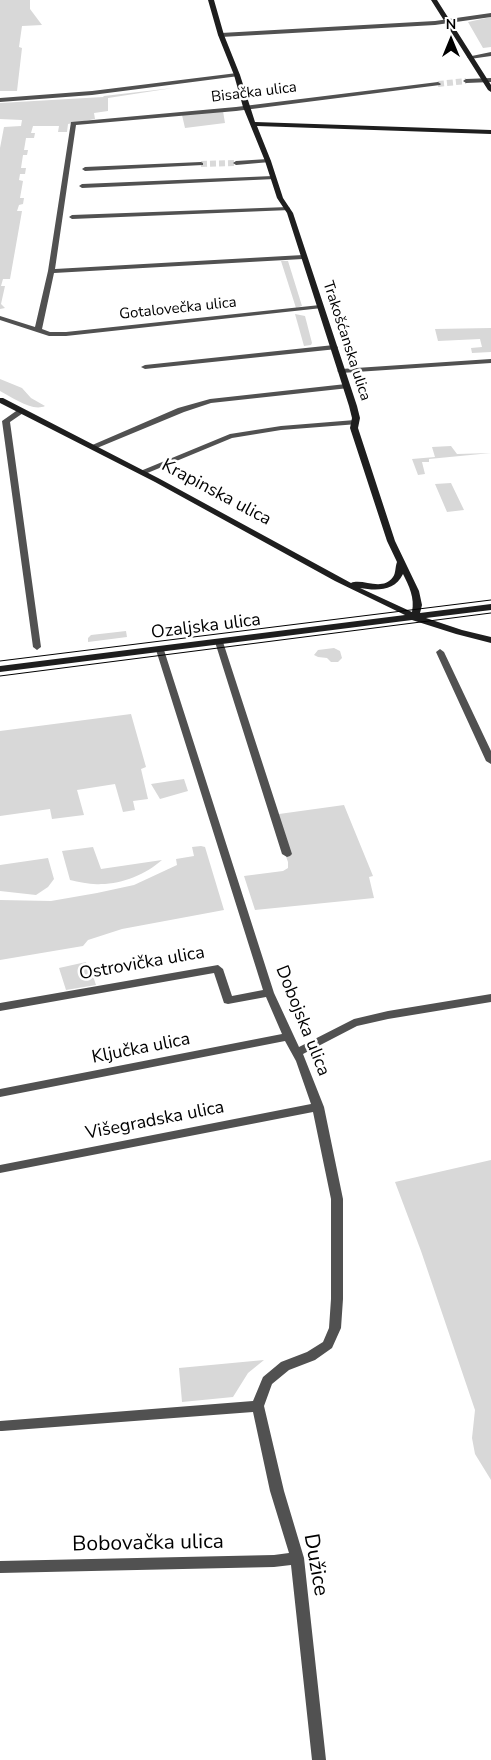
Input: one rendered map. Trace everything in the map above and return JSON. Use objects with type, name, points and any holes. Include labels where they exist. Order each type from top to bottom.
[{"type":"street","name":"Trakošćanska ulica","points":[[211,0],[246,107],[268,161],[280,198],[288,209],[342,371],[355,411],[354,428],[360,448],[400,563],[411,581],[418,600],[415,618]]},
{"type":"street","points":[[434,0],[470,57],[488,80],[491,90]]},
{"type":"street","points":[[221,35],[448,21],[491,14]]},
{"type":"street","points":[[470,57],[491,54]]},
{"type":"street","points":[[0,100],[92,93],[237,75]]},
{"type":"street","points":[[466,81],[488,80]]},
{"type":"street","name":"Bisačka ulica","points":[[51,271],[73,123],[246,107],[438,84]]},
{"type":"street","points":[[254,124],[491,132]]},
{"type":"street","points":[[236,163],[268,161]]},
{"type":"street","points":[[85,169],[201,164]]},
{"type":"street","points":[[82,186],[274,178]]},
{"type":"street","points":[[72,217],[288,209]]},
{"type":"street","points":[[38,331],[51,271],[303,257]]},
{"type":"street","name":"Gotalovečka ulica","points":[[0,318],[49,334],[66,334],[320,307]]},
{"type":"street","points":[[145,367],[334,347]]},
{"type":"street","points":[[342,371],[491,361]]},
{"type":"street","points":[[94,446],[210,401],[346,386]]},
{"type":"street","name":"Krapinska ulica","points":[[0,400],[94,446],[415,618],[460,633],[491,640]]},
{"type":"street","points":[[22,411],[6,421],[3,436],[37,647]]},
{"type":"street","points":[[142,472],[230,436],[281,428],[355,422]]},
{"type":"street","points":[[345,581],[362,586],[385,586],[394,582],[400,576],[400,563]]},
{"type":"street","name":"Ozaljska ulica","points":[[0,669],[491,607]]},
{"type":"street","points":[[219,642],[287,854]]},
{"type":"street","name":"Dobojska ulica","points":[[160,650],[269,993],[318,1107],[338,1203],[335,1328],[328,1345],[311,1356],[285,1366],[267,1381],[258,1406]]},
{"type":"street","points":[[440,652],[491,761]]},
{"type":"street","name":"Ostrovička ulica","points":[[0,1007],[218,969],[228,1000],[269,993]]},
{"type":"street","points":[[296,1053],[354,1023],[388,1015],[491,998]]},
{"type":"street","name":"Ključka ulica","points":[[0,1094],[288,1037]]},
{"type":"street","name":"Višegradska ulica","points":[[0,1169],[318,1107]]},
{"type":"street","points":[[2,1426],[258,1406]]},
{"type":"street","name":"Dužice","points":[[258,1406],[277,1490],[298,1558],[319,1760]]},
{"type":"street","name":"Bobovačka ulica","points":[[0,1567],[274,1561],[298,1558]]},
{"type":"shaded area","points":[[0,0],[30,0],[30,9],[42,25],[22,26],[19,47],[22,48],[17,91],[0,91]]},
{"type":"shaded area","points":[[491,17],[491,47],[483,48],[468,22]]},
{"type":"shaded area","points":[[173,88],[108,98],[108,111],[94,113],[95,119],[68,124],[67,132],[58,132],[59,126],[33,126],[31,133],[35,133],[34,138],[26,138],[24,150],[28,150],[27,155],[23,155],[21,168],[26,168],[25,174],[20,174],[19,180],[23,181],[20,198],[24,198],[23,204],[19,205],[17,211],[22,211],[10,279],[3,279],[1,286],[5,286],[1,304],[5,308],[0,309],[0,148],[4,127],[21,126],[22,120],[0,119],[0,103],[103,97]]},
{"type":"shaded area","points":[[223,111],[225,123],[185,128],[182,115]]},
{"type":"shaded area","points":[[281,261],[288,261],[302,306],[296,308]]},
{"type":"shaded area","points":[[295,314],[305,316],[311,345],[304,346]]},
{"type":"shaded area","points":[[491,328],[491,352],[472,353],[471,348],[482,347],[480,339],[438,341],[435,329]]},
{"type":"shaded area","points":[[0,379],[22,388],[31,398],[45,406],[34,407],[28,405],[0,391]]},
{"type":"shaded area","points":[[451,446],[457,454],[491,453],[429,459],[429,462],[422,462],[425,474],[418,475],[412,459],[435,457],[432,447]]},
{"type":"shaded area","points":[[451,483],[464,510],[447,512],[435,484]]},
{"type":"shaded area","points":[[126,631],[127,637],[88,642],[88,638],[91,635]]},
{"type":"shaded area","points":[[334,648],[340,651],[342,658],[338,662],[331,662],[327,658],[314,655],[318,650]]},
{"type":"shaded area","points":[[131,714],[146,767],[141,769],[148,799],[133,801],[135,810],[123,812],[115,784],[77,790],[84,815],[52,819],[50,809],[0,816],[0,731]]},
{"type":"shaded area","points":[[184,779],[188,791],[160,799],[151,784]]},
{"type":"shaded area","points":[[344,805],[373,876],[369,877],[374,898],[255,910],[244,876],[283,871],[288,868],[288,862],[272,818],[279,814]]},
{"type":"shaded area","points":[[93,847],[101,869],[162,860],[141,874],[109,884],[93,884],[70,880],[62,851]]},
{"type":"shaded area","points":[[192,847],[205,847],[224,910],[122,929],[88,940],[83,946],[0,960],[0,900],[51,901],[134,885],[177,865],[176,859],[194,856]]},
{"type":"shaded area","points":[[48,858],[54,879],[48,887],[36,895],[0,891],[0,865]]},
{"type":"shaded area","points":[[86,962],[89,973],[92,973],[96,985],[66,990],[59,968]]},
{"type":"shaded area","points":[[491,1160],[491,1480],[475,1454],[472,1438],[475,1410],[421,1251],[395,1182]]},
{"type":"shaded area","points":[[264,1360],[248,1373],[233,1397],[182,1402],[179,1368]]},
{"type":"tunnel","points":[[438,84],[466,81]]},
{"type":"tunnel","points":[[201,164],[236,163]]},
{"type":"tram line","points":[[0,661],[491,600]]},
{"type":"tram line","points":[[0,676],[491,613]]}]
